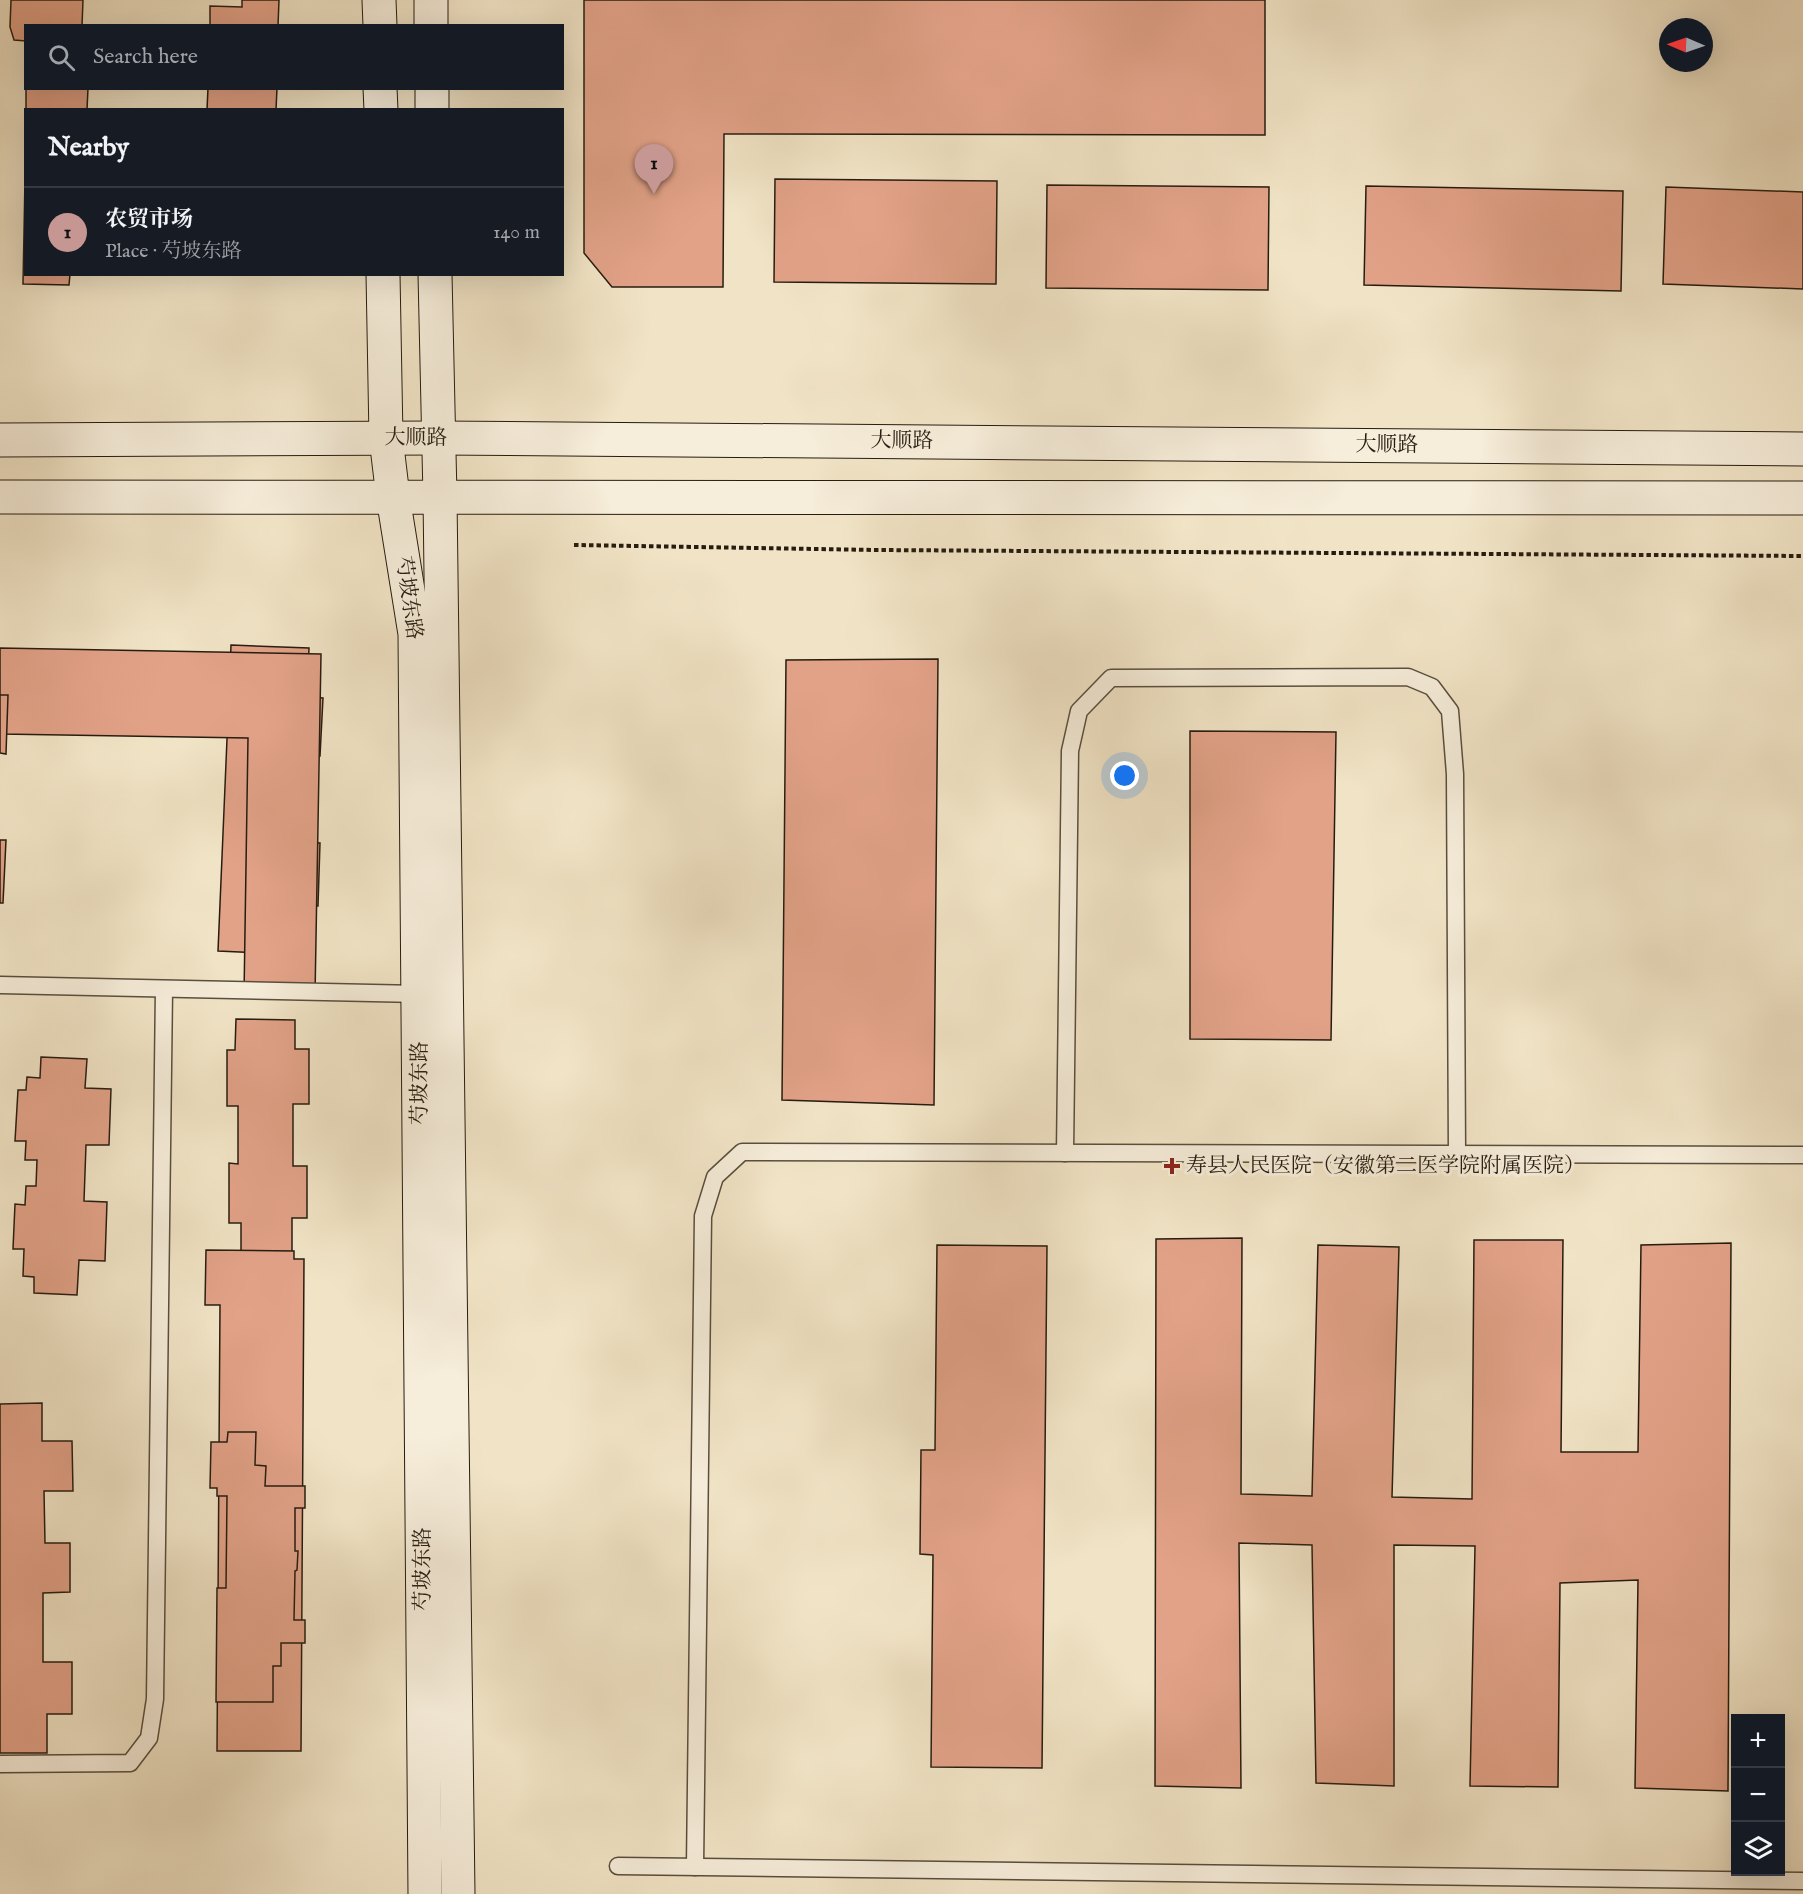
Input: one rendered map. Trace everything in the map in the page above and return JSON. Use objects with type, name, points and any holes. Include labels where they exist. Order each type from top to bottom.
[{"type":"street","points":[[379,0],[380,24]]},
{"type":"street","points":[[430,0],[431,24]]},
{"type":"street","points":[[380,90],[381,108]]},
{"type":"street","points":[[432,90],[432,108]]},
{"type":"street","name":"芍坡东路","points":[[383,276],[386,438],[393,497],[416,634],[425,1894]]},
{"type":"street","name":"芍坡东路","points":[[435,276],[440,497],[458,1894]]},
{"type":"street","name":"大顺路","points":[[0,440],[438,438],[1803,449]]},
{"type":"street","points":[[0,496],[1803,498]]},
{"type":"lane","points":[[1065,1153],[1070,751],[1079,711],[1111,678],[1408,677],[1432,687],[1450,711],[1455,774],[1457,1154]]},
{"type":"lane","points":[[0,985],[419,994]]},
{"type":"lane","points":[[0,1764],[130,1762],[149,1738],[155,1699],[164,989]]},
{"type":"lane","points":[[694,1867],[703,1216],[715,1177],[742,1152],[1803,1155]]},
{"type":"lane","points":[[618,1866],[1803,1881]]},
{"type":"path","points":[[574,545],[889,550],[1803,556]]},
{"type":"building","points":[[11,0],[83,0],[82,24],[24,24],[24,41],[14,40],[10,27]]},
{"type":"building","points":[[242,0],[279,0],[278,24],[210,24],[210,6],[242,7]]},
{"type":"building","points":[[584,0],[1265,0],[1265,135],[724,134],[723,287],[612,287],[584,253]]},
{"type":"building","points":[[26,90],[88,90],[87,108],[26,108]]},
{"type":"building","points":[[208,90],[277,90],[276,108],[207,108]]},
{"type":"building","points":[[775,179],[997,181],[996,284],[774,282]]},
{"type":"building","points":[[1047,185],[1269,187],[1268,290],[1046,288]]},
{"type":"building","points":[[1366,186],[1623,191],[1621,291],[1364,285]]},
{"type":"building","points":[[1666,187],[1803,192],[1803,289],[1663,284]]},
{"type":"building","points":[[24,231],[24,276],[70,276],[69,285],[23,284]]},
{"type":"building","points":[[231,645],[309,648],[307,697],[323,698],[320,756],[305,756],[301,842],[320,843],[318,906],[302,905],[300,955],[218,951]]},
{"type":"building","points":[[0,648],[321,654],[315,996],[244,995],[248,738],[0,734]]},
{"type":"building","points":[[938,659],[934,1105],[782,1100],[786,660]]},
{"type":"building","points":[[0,695],[8,695],[6,754],[0,753]]},
{"type":"building","points":[[1190,731],[1336,732],[1331,1040],[1190,1039]]},
{"type":"building","points":[[0,840],[6,840],[3,903],[0,903]]},
{"type":"building","points":[[236,1019],[295,1020],[295,1049],[309,1049],[309,1104],[293,1104],[293,1166],[307,1166],[307,1218],[292,1218],[292,1252],[241,1251],[241,1223],[229,1223],[229,1163],[238,1164],[238,1106],[227,1106],[227,1050],[235,1050]]},
{"type":"building","points":[[41,1057],[87,1059],[85,1088],[111,1089],[109,1145],[86,1145],[84,1201],[107,1202],[105,1261],[79,1260],[77,1295],[34,1293],[34,1277],[23,1276],[24,1249],[13,1249],[15,1204],[25,1205],[26,1186],[36,1186],[37,1160],[25,1160],[26,1141],[15,1141],[18,1090],[26,1090],[27,1077],[40,1078]]},
{"type":"building","points":[[1242,1238],[1241,1494],[1312,1496],[1318,1245],[1399,1247],[1392,1497],[1472,1499],[1474,1240],[1563,1240],[1561,1452],[1638,1452],[1641,1245],[1731,1243],[1728,1791],[1635,1788],[1638,1580],[1560,1583],[1558,1787],[1470,1786],[1475,1546],[1394,1545],[1394,1786],[1316,1783],[1312,1545],[1239,1543],[1241,1788],[1155,1786],[1156,1239]]},
{"type":"building","points":[[937,1245],[1047,1246],[1042,1768],[931,1767],[933,1555],[920,1554],[921,1450],[935,1450]]},
{"type":"building","points":[[206,1250],[294,1251],[294,1259],[304,1259],[301,1751],[217,1751],[220,1305],[205,1305]]},
{"type":"building","points":[[42,1403],[42,1441],[72,1441],[73,1491],[44,1491],[45,1543],[70,1543],[70,1592],[43,1593],[43,1662],[72,1662],[72,1714],[47,1714],[47,1753],[0,1753],[0,1404]]},
{"type":"building","points":[[228,1432],[256,1432],[255,1465],[266,1466],[265,1486],[305,1486],[305,1508],[295,1508],[295,1551],[298,1551],[297,1570],[295,1571],[294,1620],[305,1620],[305,1643],[281,1643],[281,1666],[273,1666],[273,1702],[216,1702],[217,1588],[226,1588],[227,1496],[217,1496],[217,1488],[210,1488],[211,1442],[227,1442]]},
{"type":"place","name":"农贸市场","points":[[654,194]]},
{"type":"place","name":"寿县人民医院（安徽第二医学院附属医院）","points":[[1172,1166]]}]
